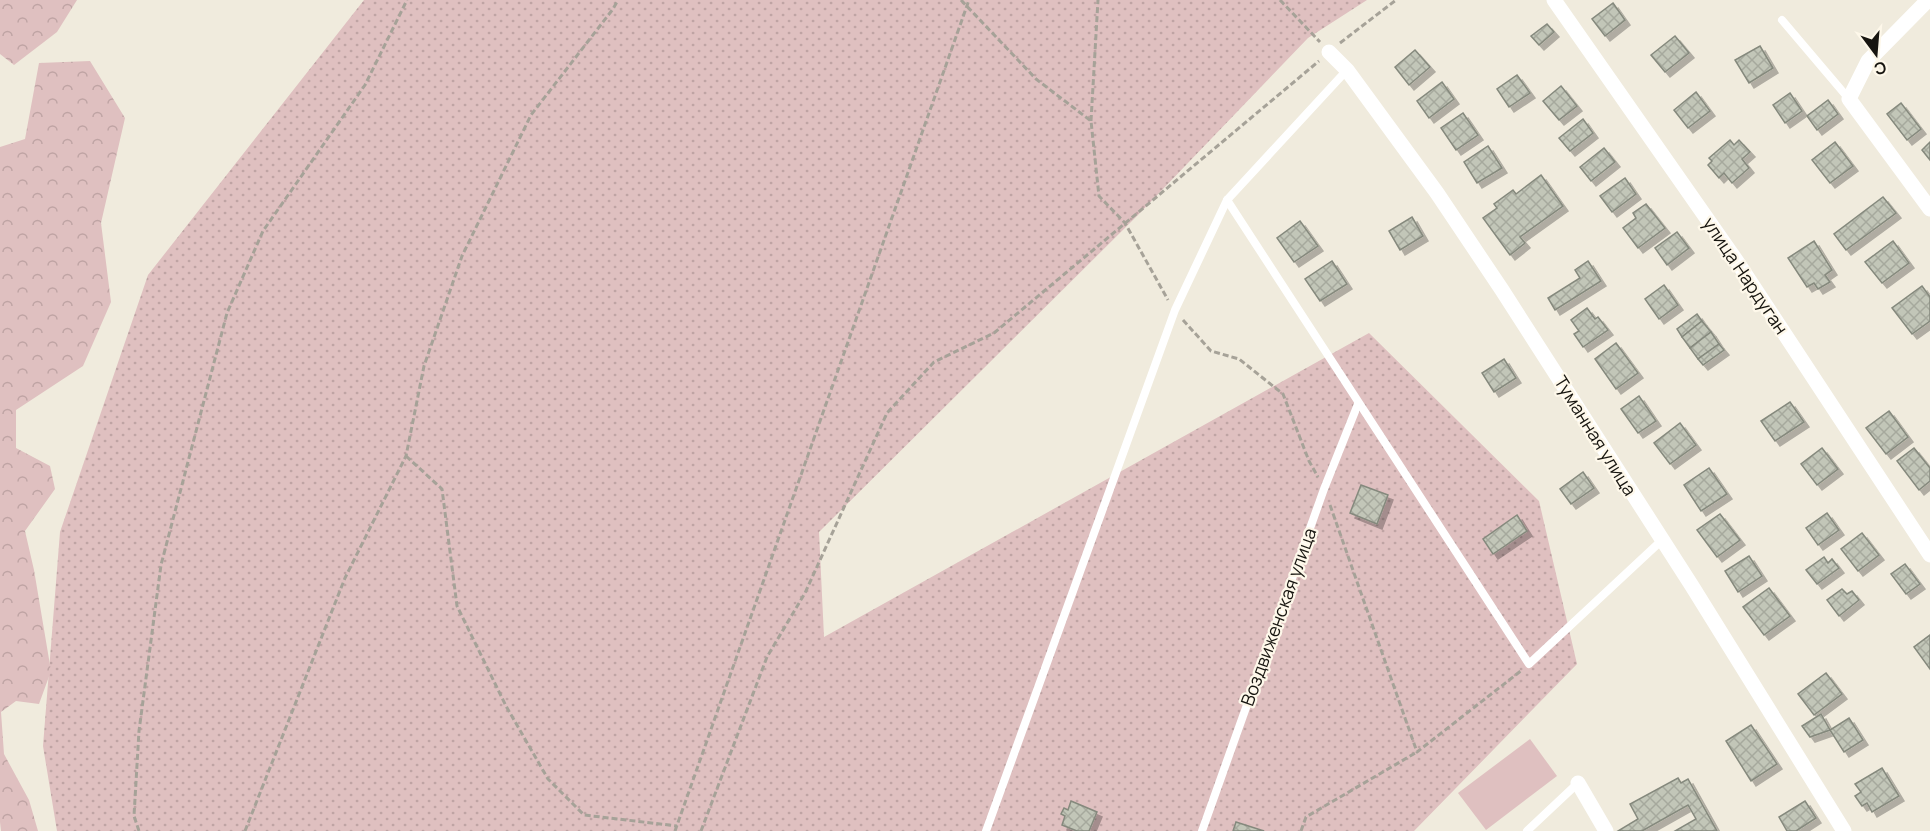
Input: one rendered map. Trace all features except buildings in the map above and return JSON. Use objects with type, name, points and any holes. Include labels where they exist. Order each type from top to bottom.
[{"type":"street","name":"улица Нардуган","points":[[1554,0],[1738,262],[1930,555]]},
{"type":"street","points":[[1928,0],[1868,61],[1849,99],[1930,209]]},
{"type":"street","name":"Туманная улица","points":[[1329,52],[1347,70],[1437,193],[1502,290],[1716,624],[1844,831]]},
{"type":"street","points":[[1578,783],[1606,831]]},
{"type":"lane","points":[[1782,20],[1849,99]]},
{"type":"lane","points":[[986,831],[1175,310],[1227,200],[1347,70]]},
{"type":"lane","points":[[1227,200],[1529,664],[1662,541]]},
{"type":"lane","name":"Воздвиженская улица","points":[[1202,831],[1324,489],[1358,404]]},
{"type":"lane","points":[[1527,831],[1578,783]]},
{"type":"path","points":[[139,831],[134,816],[139,730],[161,565],[227,313],[263,231],[365,85],[407,0]]},
{"type":"path","points":[[244,831],[345,578],[406,456],[424,366],[462,256],[531,115],[618,0]]},
{"type":"path","points":[[961,0],[1036,79],[1090,121]]},
{"type":"path","points":[[675,831],[969,0]]},
{"type":"path","points":[[1098,0],[1090,121],[1099,196],[1125,223],[1175,310],[1211,351],[1239,359],[1283,394],[1309,461],[1324,489],[1417,752]]},
{"type":"path","points":[[1280,0],[1329,52]]},
{"type":"path","points":[[701,831],[767,657],[805,593],[886,413],[934,362],[994,333],[1329,52],[1396,0]]},
{"type":"path","points":[[406,456],[442,489],[457,606],[506,706],[548,779],[584,815],[677,826]]},
{"type":"path","points":[[1301,831],[1306,817],[1417,752],[1529,664]]},
{"type":"green space","points":[[0,0],[77,0],[57,32],[14,65],[0,54]]},
{"type":"green space","points":[[364,0],[1367,0],[1308,38],[1138,215],[819,532],[824,637],[1369,333],[1539,501],[1577,664],[1414,831],[57,831],[43,746],[60,532],[148,275]]},
{"type":"green space","points":[[90,61],[125,118],[101,223],[111,302],[83,366],[16,410],[16,448],[50,466],[55,489],[25,531],[51,671],[39,704],[16,701],[1,712],[4,754],[29,800],[38,831],[1,831],[0,147],[25,139],[39,63]]},
{"type":"green space","points":[[1530,739],[1557,776],[1486,830],[1458,793]]}]
